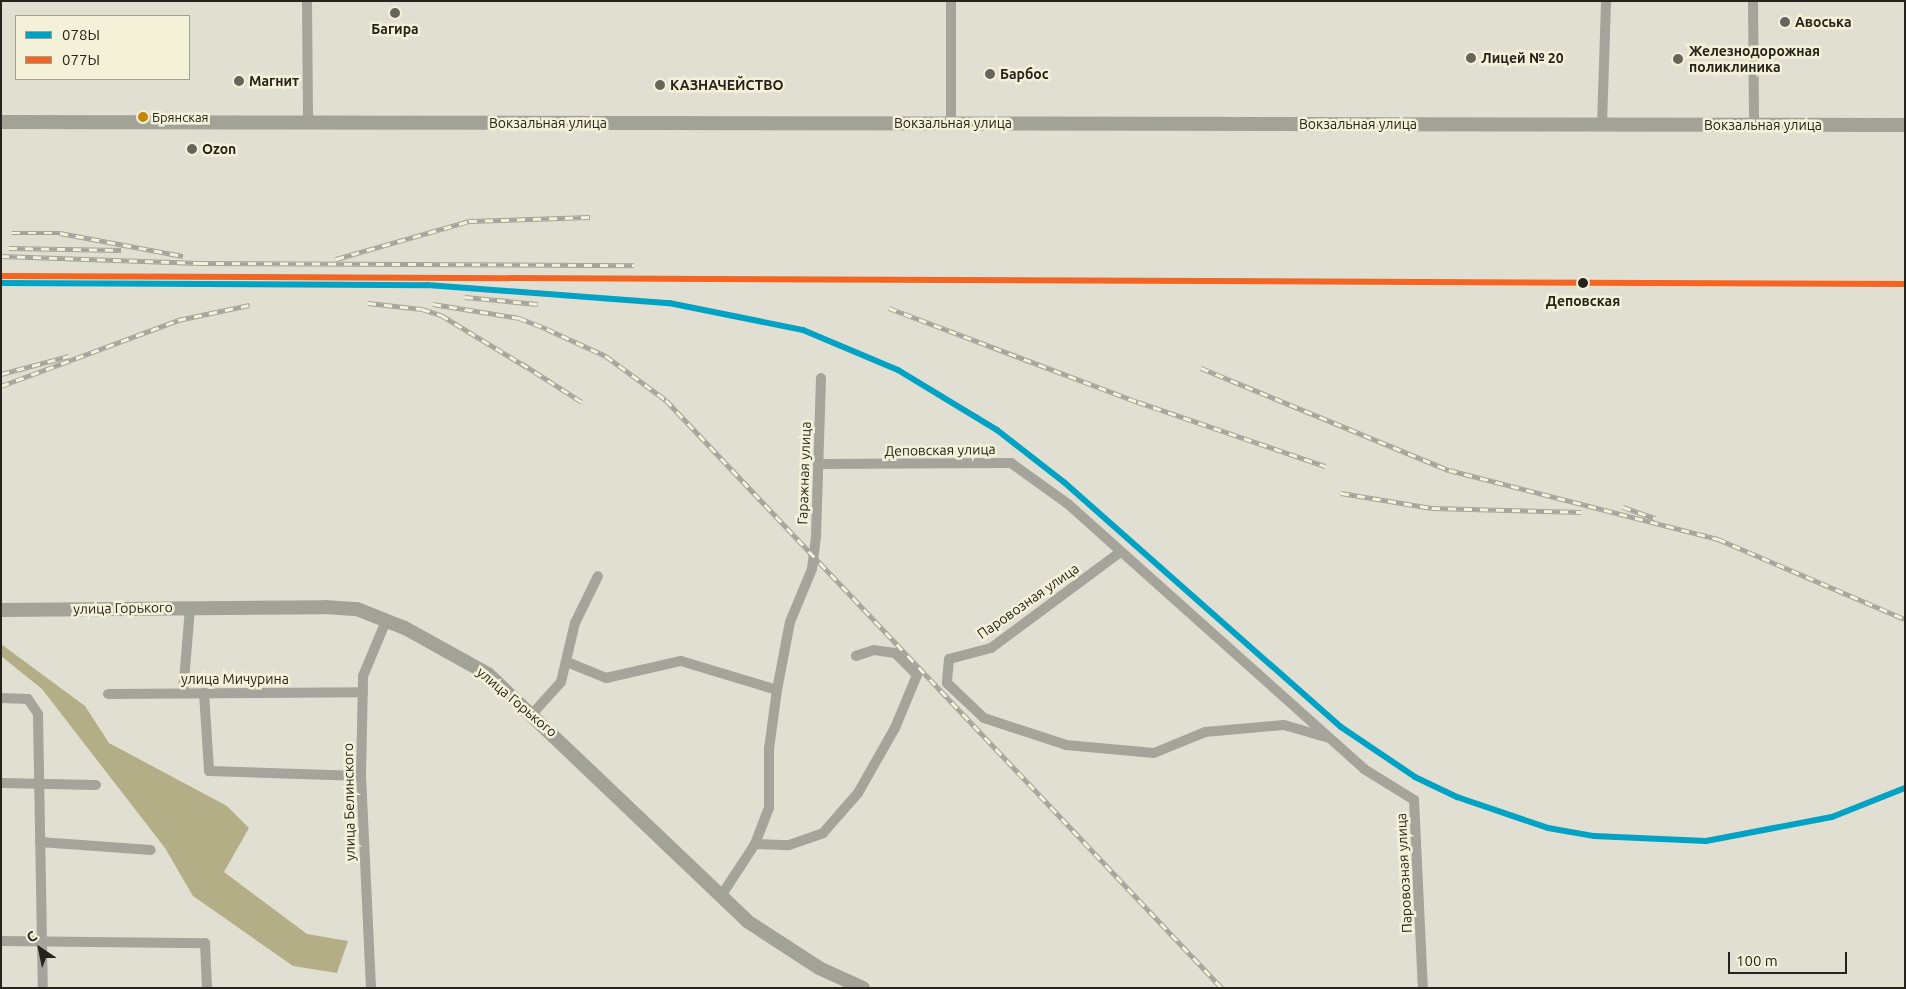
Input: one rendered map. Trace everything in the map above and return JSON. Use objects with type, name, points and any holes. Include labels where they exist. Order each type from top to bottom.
[{"type":"main road","name":"Вокзальная улица","points":[[1,122],[1905,125]]},
{"type":"main road","name":"улица Горького","points":[[1,610],[325,607],[357,609],[386,620],[488,674],[533,713],[721,896],[787,948],[863,988]]},
{"type":"street","points":[[307,1],[308,122]]},
{"type":"street","points":[[951,1],[951,123]]},
{"type":"street","points":[[1602,124],[1606,1]]},
{"type":"street","points":[[1753,1],[1754,124]]},
{"type":"street","name":"Гаражная улица","points":[[777,690],[790,622],[812,569],[821,378]]},
{"type":"street","name":"Деповская улица","points":[[818,464],[1011,463],[1068,504],[1119,553]]},
{"type":"street","name":"Паровозная улица","points":[[1332,738],[1284,725],[1205,732],[1154,753],[1066,745],[984,718],[947,683],[949,660],[991,648],[1119,553],[1332,738],[1364,768],[1414,800],[1423,988]]},
{"type":"street","points":[[533,713],[560,682],[567,662],[575,623],[598,576]]},
{"type":"street","points":[[183,693],[190,607]]},
{"type":"street","name":"улица Белинского","points":[[371,988],[361,776],[363,676],[386,620]]},
{"type":"street","points":[[755,844],[790,844],[823,833],[858,793],[895,728],[917,675],[895,653],[874,650],[856,656]]},
{"type":"street","points":[[567,662],[606,678],[681,661],[777,690],[769,749],[769,808],[755,844],[721,896]]},
{"type":"street","name":"улица Мичурина","points":[[108,694],[363,692]]},
{"type":"street","points":[[204,693],[209,770],[361,776]]},
{"type":"street","points":[[1,698],[28,699],[38,714],[43,988]]},
{"type":"street","points":[[1,783],[96,784]]},
{"type":"street","points":[[40,842],[151,850]]},
{"type":"street","points":[[1,941],[205,943],[208,988]]},
{"type":"shaded area","points":[[1,644],[85,706],[109,743],[227,806],[249,828],[224,872],[307,934],[348,941],[337,973],[293,966],[193,896],[165,848],[42,689],[1,656]]},
{"type":"railway","points":[[336,259],[469,221],[590,217]]},
{"type":"railway","points":[[12,233],[60,233],[183,256]]},
{"type":"railway","points":[[9,248],[121,250]]},
{"type":"railway","points":[[1,256],[200,263],[634,265]]},
{"type":"railway","points":[[465,297],[538,304]]},
{"type":"railway","points":[[368,303],[422,309],[441,315],[527,367]]},
{"type":"railway","points":[[433,304],[519,318],[547,329],[606,356],[666,400],[1222,988]]},
{"type":"railway","points":[[1,386],[178,320],[249,305]]},
{"type":"railway","points":[[889,308],[1138,402],[1325,466]]},
{"type":"railway","points":[[1,374],[69,356]]},
{"type":"railway","points":[[521,363],[582,402]]},
{"type":"railway","points":[[1201,368],[1449,470],[1718,539],[1905,619]]},
{"type":"railway","points":[[1341,493],[1432,508],[1581,512]]},
{"type":"railway","points":[[1623,507],[1655,518]]},
{"type":"transit line","name":"077Ы","points":[[1,276],[1905,284]]},
{"type":"transit line","name":"078Ы","points":[[1,283],[427,285],[669,303],[803,330],[898,370],[997,430],[1065,483],[1341,727],[1415,777],[1457,797],[1548,828],[1594,836],[1706,841],[1832,817],[1905,788]]},
{"type":"place","name":"Багира","points":[[395,13]]},
{"type":"place","name":"Авоська","points":[[1785,22]]},
{"type":"place","name":"Лицей № 20","points":[[1471,58]]},
{"type":"place","name":"Железнодорожная поликлиника","points":[[1678,59]]},
{"type":"place","name":"Барбос","points":[[990,74]]},
{"type":"place","name":"Магнит","points":[[239,81]]},
{"type":"place","name":"КАЗНАЧЕЙСТВО","points":[[660,85]]},
{"type":"place","name":"Брянская","points":[[143,117]]},
{"type":"place","name":"Ozon","points":[[192,149]]},
{"type":"place","name":"Деповская","points":[[1583,283]]}]
